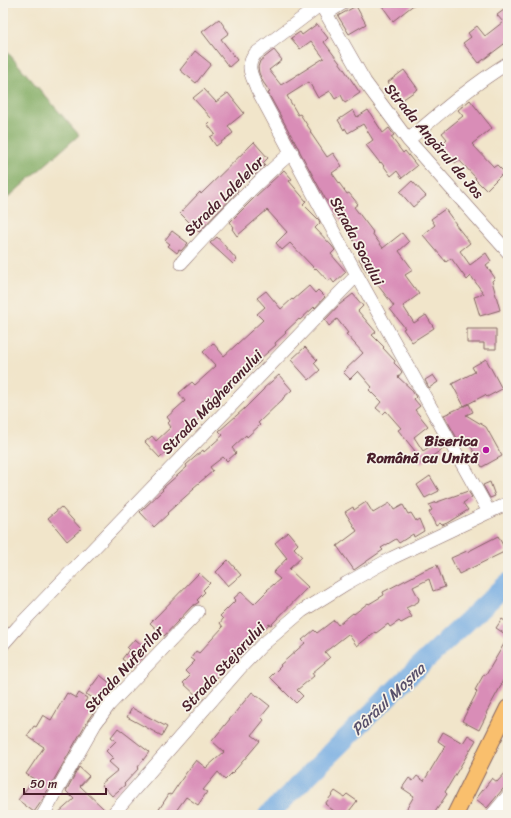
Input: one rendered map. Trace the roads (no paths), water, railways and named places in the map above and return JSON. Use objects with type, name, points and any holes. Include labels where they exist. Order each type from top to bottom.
[{"type":"main road","points":[[455,815],[508,708]]},
{"type":"street","name":"Strada Socului","points":[[343,3],[323,7],[255,54],[250,63],[251,72],[257,89],[489,512]]},
{"type":"street","name":"Strada Angărul de Jos","points":[[323,7],[365,82],[408,140],[508,252]]},
{"type":"street","points":[[408,140],[466,92],[508,63]]},
{"type":"street","name":"Strada Lalelelor","points":[[181,263],[214,226],[276,165],[292,152]]},
{"type":"street","name":"Strada Măgheranului","points":[[3,644],[358,275]]},
{"type":"street","name":"Strada Stejarului","points":[[112,815],[240,668],[270,638],[302,611],[347,582],[392,558],[508,503]]},
{"type":"street","name":"Strada Nuferilor","points":[[43,815],[95,724],[109,706],[198,612]]},
{"type":"street","points":[[492,815],[508,796]]},
{"type":"waterway","name":"Pârâul Moșna","points":[[268,815],[411,674],[508,583]]},
{"type":"place","name":"Biserica Română cu Unită","points":[[486,450]]}]
